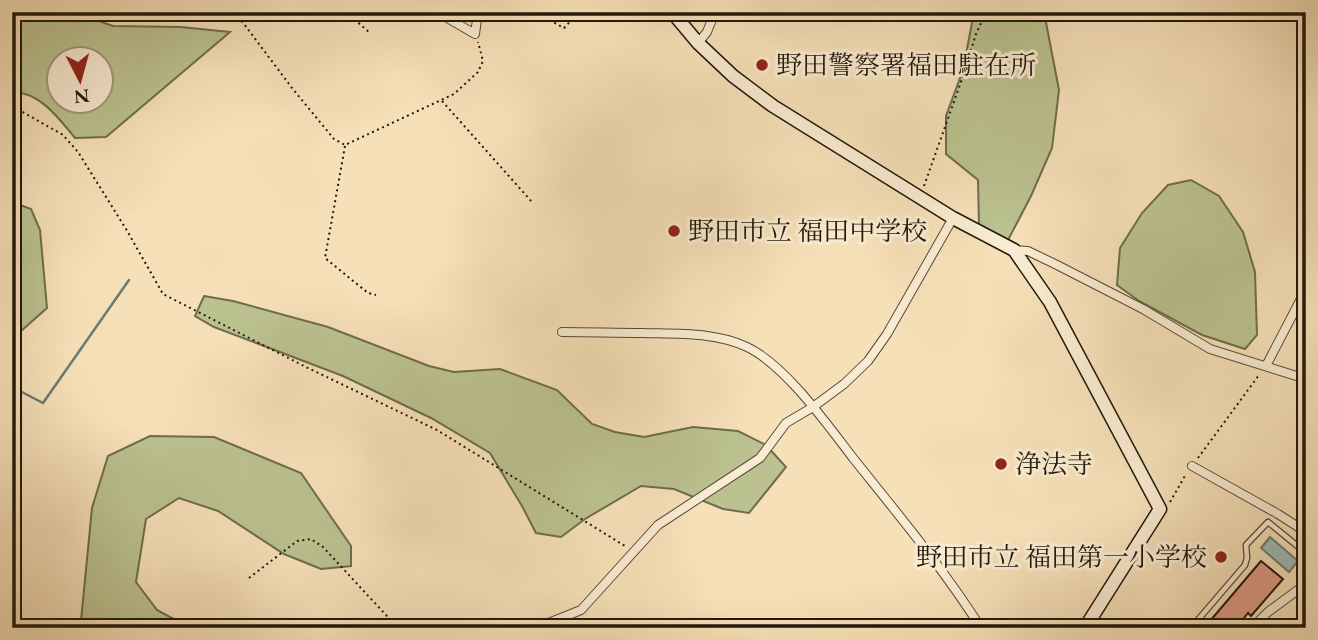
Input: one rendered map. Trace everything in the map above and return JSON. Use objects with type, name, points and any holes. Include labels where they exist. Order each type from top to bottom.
[{"type":"street","points":[[436,12],[475,34],[478,12]]},
{"type":"street","points":[[672,12],[698,43],[733,76],[773,106],[953,218],[1014,250],[1028,251],[1057,265],[1143,309],[1210,349],[1306,379]]},
{"type":"street","points":[[698,43],[707,32],[715,12]]},
{"type":"street","points":[[536,628],[581,610],[658,525],[760,458],[786,424],[844,384],[868,361],[887,334],[953,218]]},
{"type":"street","points":[[1014,250],[1050,302],[1160,509],[1085,628]]},
{"type":"street","points":[[1266,366],[1306,289]]},
{"type":"street","points":[[562,332],[711,337],[746,346],[770,362],[813,407],[916,536],[966,603],[981,628]]},
{"type":"street","points":[[1192,466],[1306,532]]},
{"type":"street","points":[[1252,628],[1268,612],[1306,584]]},
{"type":"lane","points":[[1191,628],[1245,565],[1246,545],[1268,523],[1306,553]]},
{"type":"path","points":[[235,12],[334,139],[345,145]]},
{"type":"path","points":[[346,12],[370,33]]},
{"type":"path","points":[[535,12],[564,28],[579,12]]},
{"type":"path","points":[[920,198],[986,12]]},
{"type":"path","points":[[345,145],[454,94],[478,72],[483,61],[475,34]]},
{"type":"path","points":[[441,101],[532,202]]},
{"type":"path","points":[[12,109],[21,111],[63,135],[78,152],[163,294],[437,430],[634,551]]},
{"type":"path","points":[[345,145],[325,258],[368,293],[376,295]]},
{"type":"path","points":[[1160,509],[1166,508],[1192,466],[1266,366]]},
{"type":"path","points":[[249,578],[296,541],[311,539],[323,547],[398,628]]},
{"type":"green space","points":[[12,12],[72,12],[113,26],[181,27],[230,32],[106,137],[75,138],[57,116],[116,116],[116,46],[46,46],[46,106],[22,93],[12,93]]},
{"type":"green space","points":[[974,12],[1044,12],[1059,90],[1052,148],[1007,242],[984,238],[979,225],[978,180],[946,154],[946,116],[963,70]]},
{"type":"green space","points":[[1191,180],[1219,196],[1243,232],[1255,272],[1257,335],[1245,349],[1202,335],[1139,301],[1117,285],[1120,248],[1142,213],[1168,185]]},
{"type":"green space","points":[[12,202],[31,209],[40,230],[47,308],[21,331],[12,334]]},
{"type":"green space","points":[[204,296],[233,301],[328,327],[429,366],[454,372],[500,369],[557,390],[592,424],[615,432],[644,437],[693,427],[738,431],[766,445],[786,467],[749,513],[723,509],[674,489],[641,486],[585,519],[561,537],[536,533],[490,453],[431,418],[343,376],[214,327],[195,316]]},
{"type":"green space","points":[[150,436],[214,437],[301,473],[351,546],[351,566],[321,569],[284,554],[218,511],[179,498],[146,519],[136,582],[157,610],[190,628],[83,628],[81,621],[92,508],[108,456]]},
{"type":"water","points":[[1270,537],[1298,561],[1289,572],[1261,548]]},
{"type":"building","points":[[1261,561],[1283,579],[1251,616],[1248,613],[1236,628],[1204,628]]},
{"type":"waterway","points":[[1299,12],[1306,25]]},
{"type":"waterway","points":[[12,387],[43,403],[129,280]]},
{"type":"place","name":"野田警察署福田駐在所","points":[[762,65]]},
{"type":"place","name":"野田市立 福田中学校","points":[[674,231]]},
{"type":"place","name":"浄法寺","points":[[1001,464]]},
{"type":"place","name":"野田市立 福田第一小学校","points":[[1221,557]]}]
